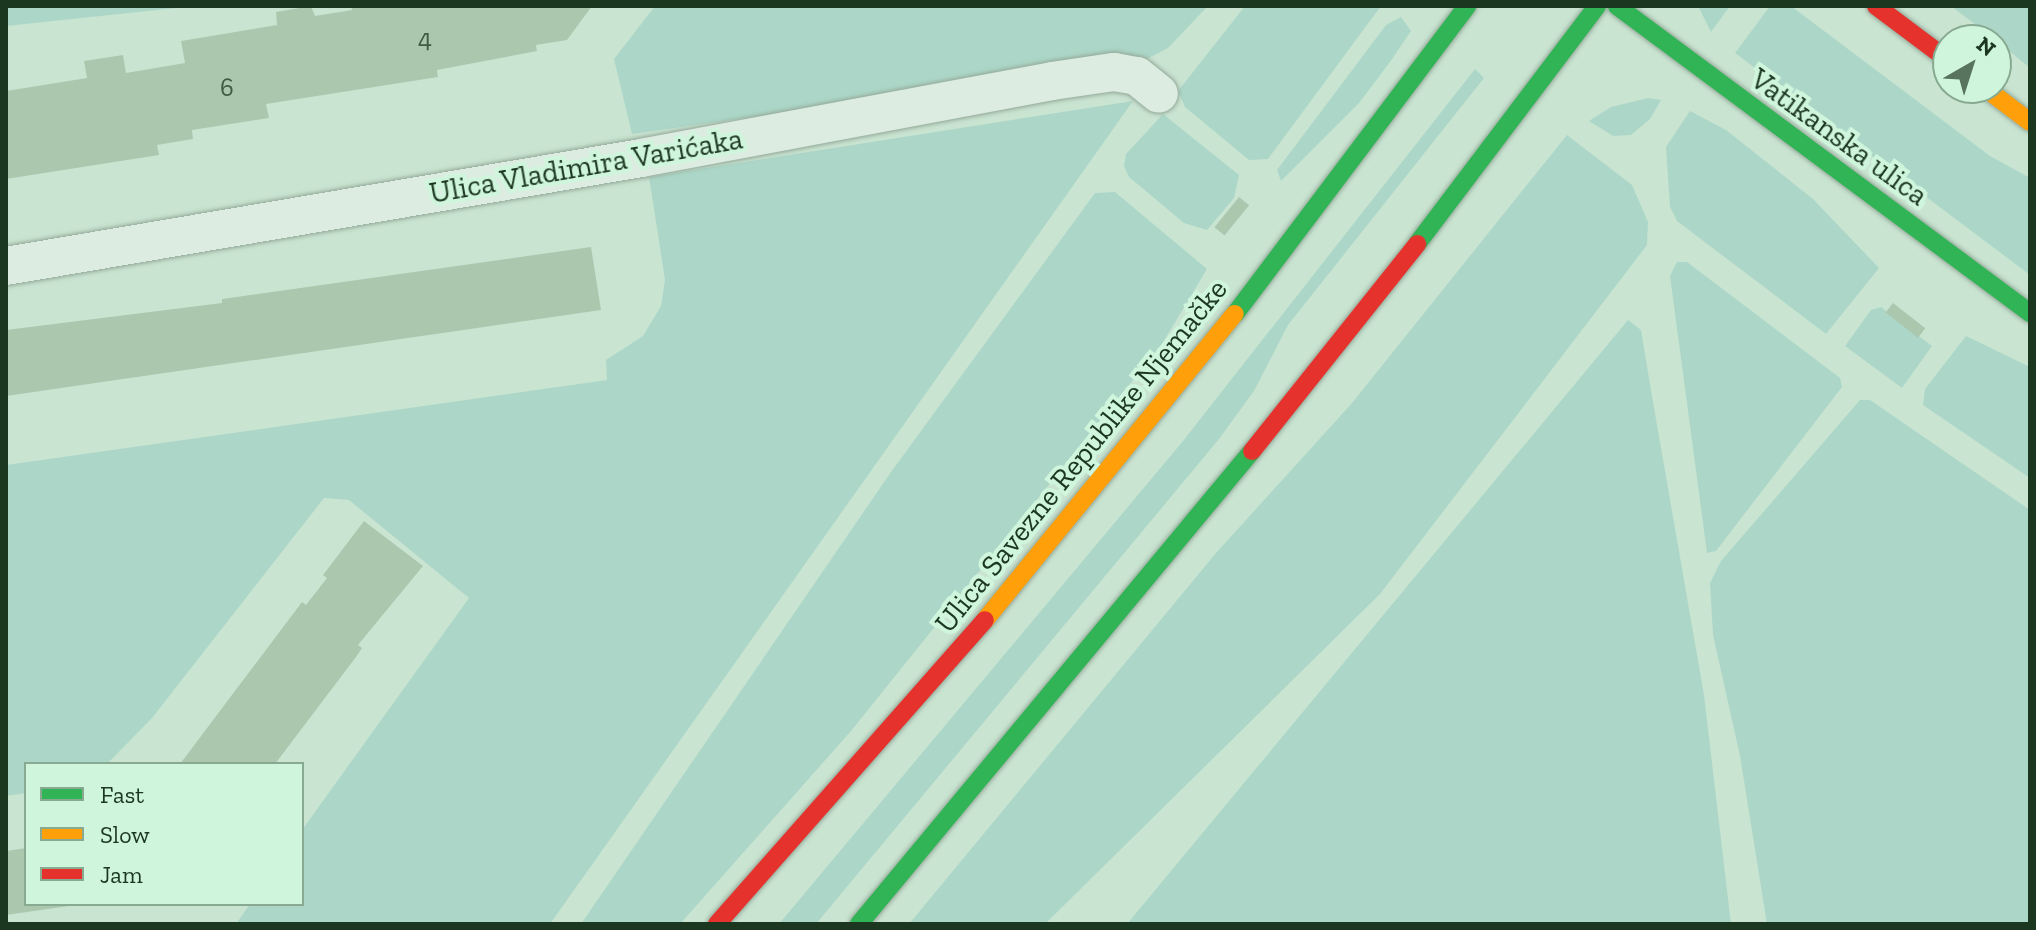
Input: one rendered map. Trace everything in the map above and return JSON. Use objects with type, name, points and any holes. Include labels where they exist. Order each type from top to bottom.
[{"type":"main road","name":"Ulica Savezne Republike Njemačke","points":[[717,924],[990,614],[1289,247],[1467,6]]},
{"type":"main road","points":[[859,924],[1060,688],[1374,300],[1597,6]]},
{"type":"main road","name":"Vatikanska ulica","points":[[1617,6],[2030,313]]},
{"type":"main road","points":[[1876,6],[1932,48]]},
{"type":"main road","points":[[2006,104],[2030,122]]},
{"type":"street","name":"Ulica Vladimira Varićaka","points":[[6,266],[1067,79],[1114,72],[1137,76],[1159,94]]},
{"type":"shaded area","points":[[6,6],[195,6],[6,26]]},
{"type":"shaded area","points":[[655,6],[1208,6],[1168,48],[1143,61],[632,134],[614,59]]},
{"type":"shaded area","points":[[1245,6],[1381,6],[1268,159],[1249,160],[1185,107],[1178,91]]},
{"type":"shaded area","points":[[1698,6],[1730,6],[1711,32]]},
{"type":"shaded area","points":[[1770,6],[1791,6],[1990,156],[2030,178],[2030,275],[1735,53]]},
{"type":"shaded area","points":[[1951,6],[2030,6],[2030,68],[2012,53],[2012,24],[1975,24]]},
{"type":"shaded area","points":[[1401,17],[1411,31],[1390,62],[1359,103],[1281,181],[1277,170],[1386,25]]},
{"type":"shaded area","points":[[1475,69],[1484,78],[1288,325],[1254,391],[1219,439],[816,924],[779,924],[1183,441]]},
{"type":"shaded area","points":[[1648,98],[1661,100],[1650,119],[1631,135],[1613,136],[1589,121],[1611,107]]},
{"type":"shaded area","points":[[1133,101],[550,924],[236,924],[249,906],[304,906],[304,827],[469,598],[349,500],[324,498],[152,718],[109,762],[24,762],[24,793],[6,796],[6,465],[607,380],[606,360],[643,336],[661,306],[665,280],[649,177]]},
{"type":"shaded area","points":[[1690,111],[1726,130],[1813,199],[1879,268],[1826,334],[1677,221],[1670,207],[1666,147]]},
{"type":"shaded area","points":[[1163,114],[1239,175],[1234,198],[1207,230],[1184,223],[1129,177],[1124,166],[1126,154]]},
{"type":"shaded area","points":[[1567,135],[1632,185],[1648,222],[1647,245],[1380,594],[1045,924],[909,924],[1216,553],[1352,403]]},
{"type":"shaded area","points":[[1115,192],[1207,269],[1162,344],[851,731],[680,924],[581,924],[891,472],[1095,193]]},
{"type":"shaded area","points":[[1677,262],[1687,262],[1840,378],[1842,387],[1716,551],[1707,553],[1670,276]]},
{"type":"shaded area","points":[[1881,307],[1932,346],[1902,388],[1845,346],[1871,310]]},
{"type":"shaded area","points":[[1628,320],[1641,330],[1704,695],[1731,924],[1127,924]]},
{"type":"shaded area","points":[[1966,336],[2030,367],[2030,478],[1923,405],[1925,389]]},
{"type":"shaded area","points":[[1860,400],[1870,400],[2030,510],[2030,924],[1767,924],[1740,756],[1713,635],[1710,583],[1721,561]]},
{"type":"building","points":[[311,6],[315,16],[352,10],[351,6],[592,6],[567,40],[536,45],[537,51],[437,70],[438,77],[266,104],[269,118],[192,130],[193,139],[157,145],[159,155],[6,179],[6,91],[87,78],[84,61],[123,55],[126,73],[185,63],[181,41],[277,25],[276,12]]},
{"type":"building","points":[[1239,197],[1249,205],[1225,235],[1214,227]]},
{"type":"building","points":[[591,247],[601,310],[6,396],[6,330],[222,303],[222,299]]},
{"type":"building","points":[[1893,303],[1925,328],[1918,338],[1886,312]]},
{"type":"building","points":[[364,521],[423,566],[358,645],[362,648],[356,657],[277,762],[182,762],[302,602],[306,605],[327,578],[323,575]]},
{"type":"building","points":[[24,848],[24,906],[69,906],[6,915],[6,851]]},
{"type":"traffic: fast","points":[[1235,314],[1467,6]]},
{"type":"traffic: fast","points":[[1417,244],[1597,6]]},
{"type":"traffic: fast","points":[[1617,6],[2030,313]]},
{"type":"traffic: fast","points":[[859,924],[1252,451]]},
{"type":"traffic: slow","points":[[2006,104],[2030,122]]},
{"type":"traffic: slow","points":[[985,620],[1235,314]]},
{"type":"traffic: jam","points":[[1876,6],[1932,48]]},
{"type":"traffic: jam","points":[[1252,451],[1417,244]]},
{"type":"traffic: jam","points":[[717,924],[985,620]]}]
